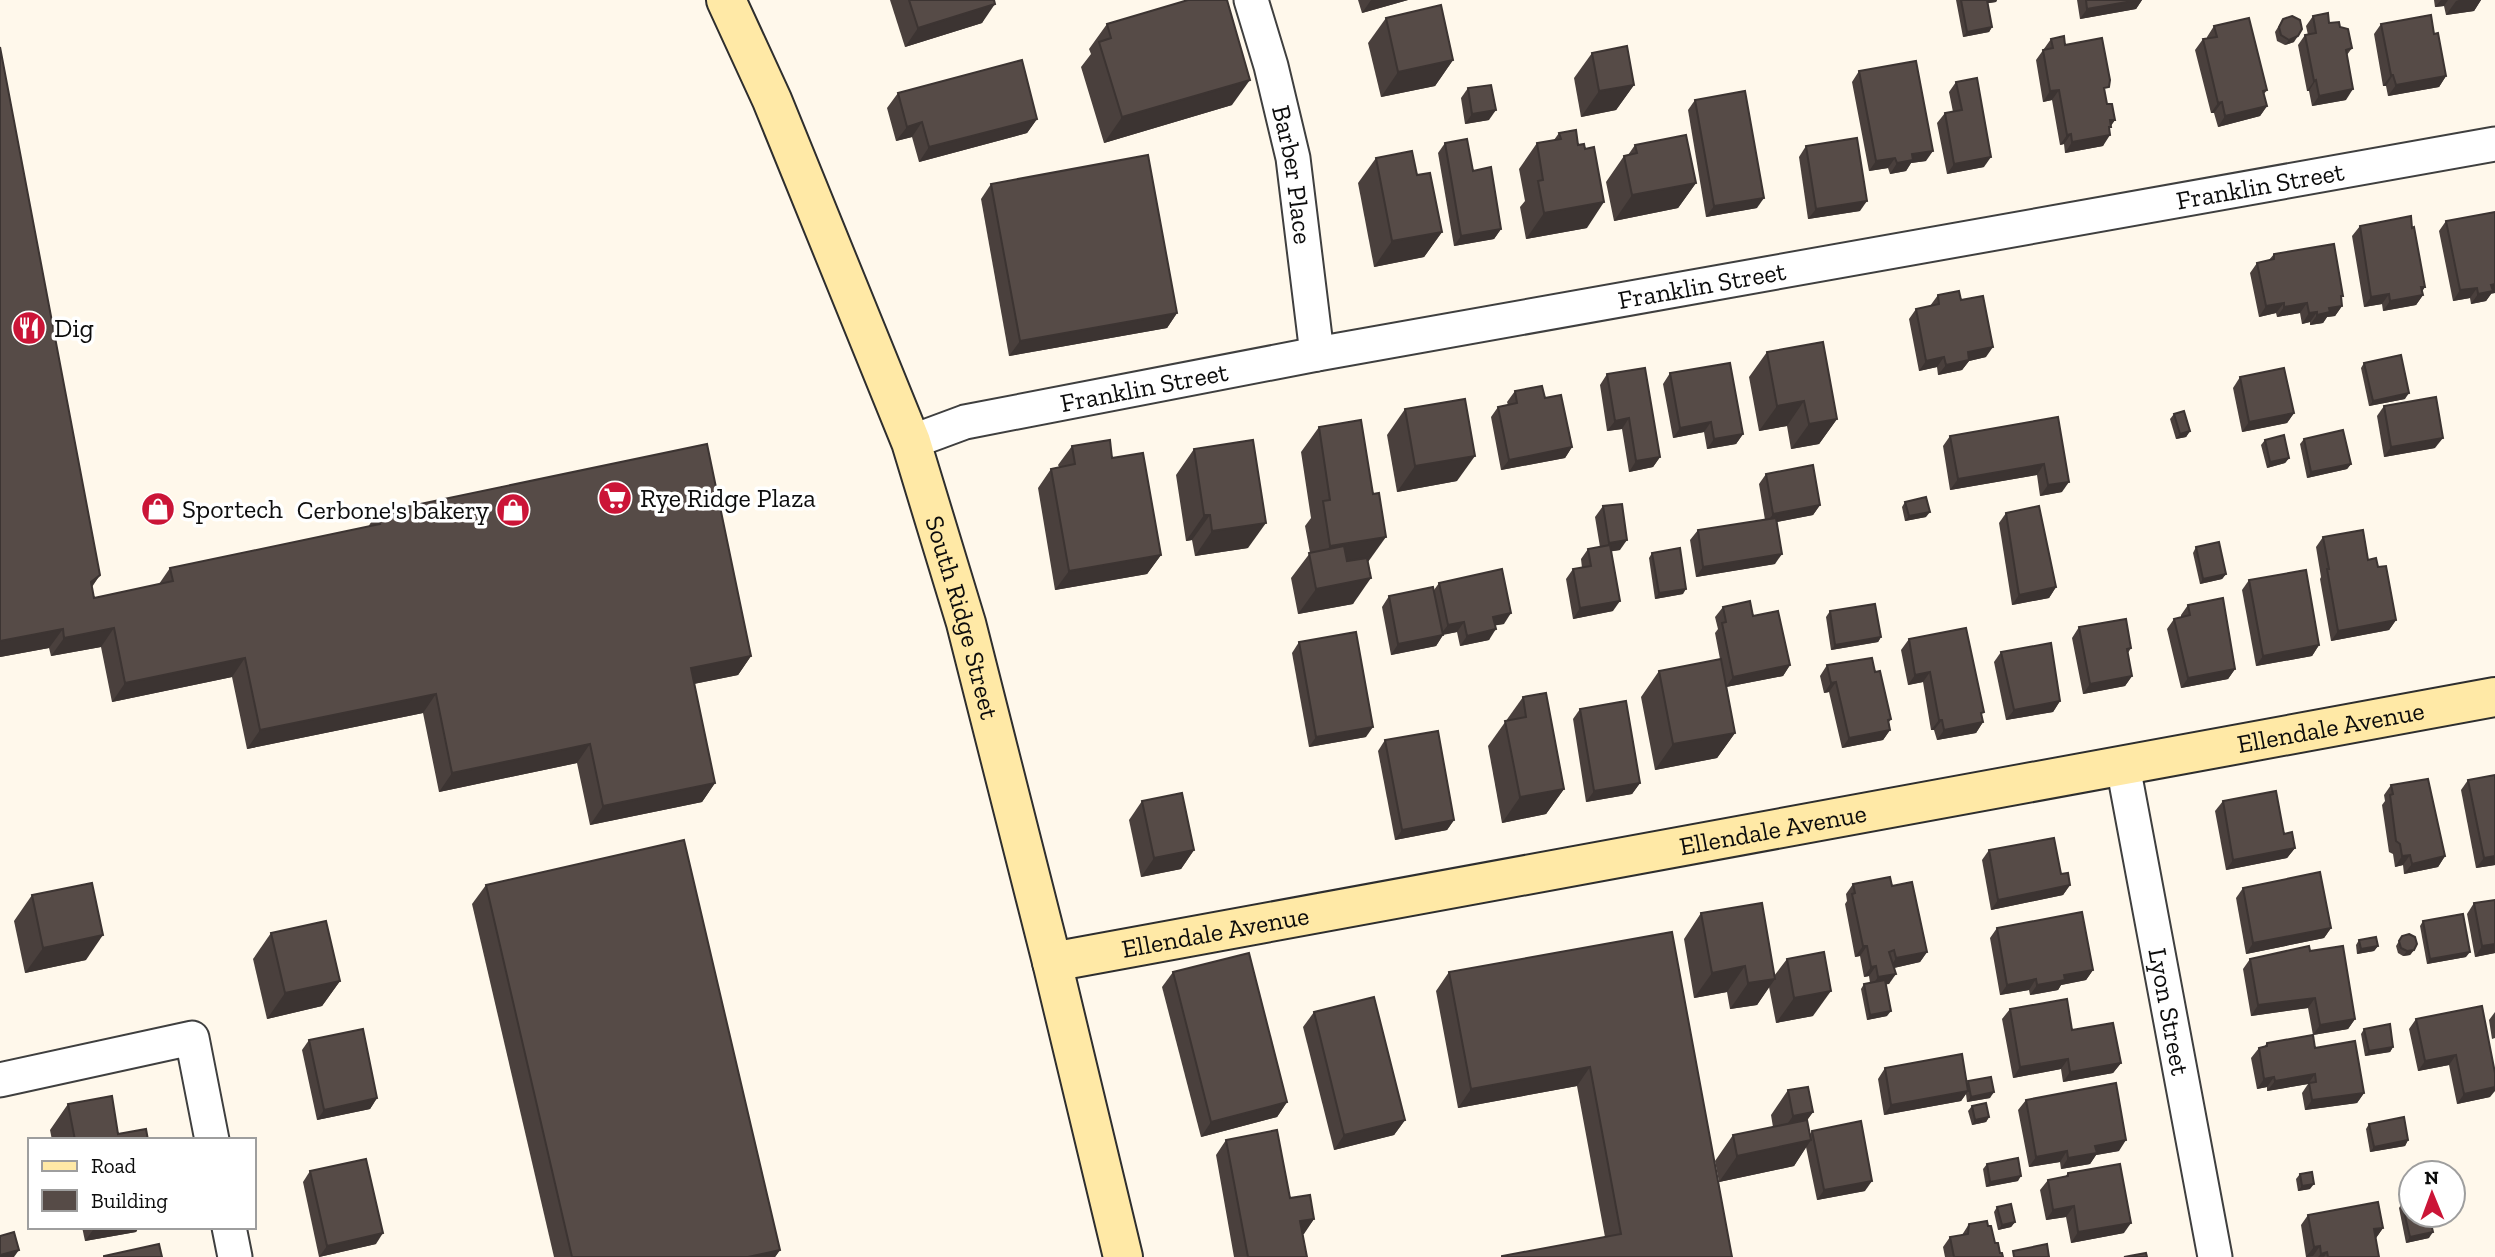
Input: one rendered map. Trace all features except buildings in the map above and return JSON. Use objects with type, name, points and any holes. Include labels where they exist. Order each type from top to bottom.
[{"type":"street","name":"South Ridge Street","points":[[726,0],[772,100],[911,442],[956,587],[1052,962],[1123,1257]]},
{"type":"street","name":"Barber Place","points":[[1251,0],[1272,66],[1293,158],[1317,354]]},
{"type":"street","name":"Franklin Street","points":[[911,442],[965,422],[1317,354],[2495,144]]},
{"type":"street","name":"Ellendale Avenue","points":[[1052,962],[2495,697]]},
{"type":"street","name":"Lyon Street","points":[[2123,766],[2214,1257]]},
{"type":"street","points":[[0,1080],[192,1038],[212,1138]]},
{"type":"street","points":[[229,1229],[235,1257]]},
{"type":"place","name":"Dig","points":[[29,328]]},
{"type":"place","name":"Rye Ridge Plaza","points":[[615,498]]},
{"type":"place","name":"Sportech","points":[[158,509]]},
{"type":"place","name":"Cerbone's bakery","points":[[513,510]]}]
